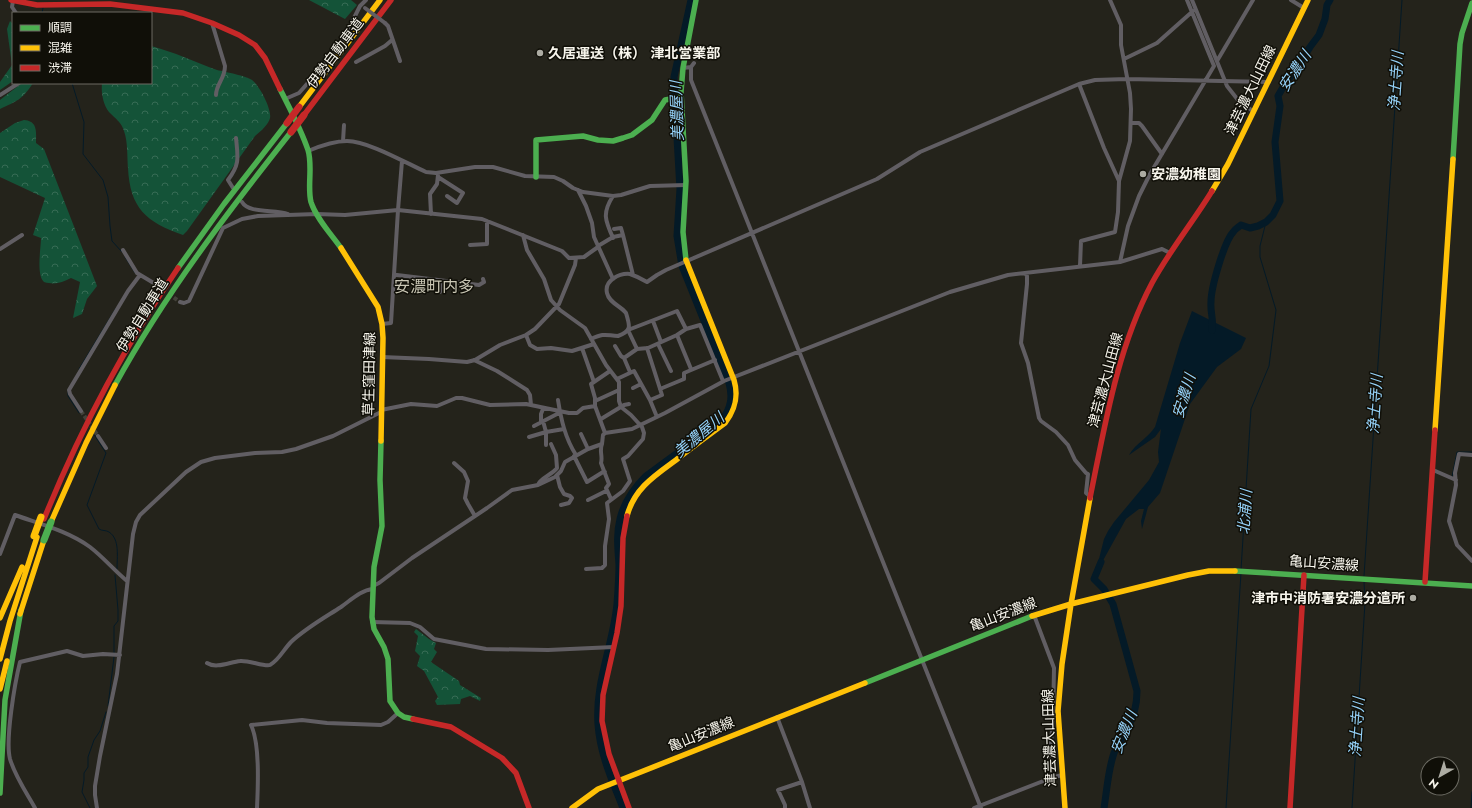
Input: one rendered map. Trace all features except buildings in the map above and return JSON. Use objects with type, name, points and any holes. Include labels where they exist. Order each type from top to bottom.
[{"type":"main road","name":"伊勢自動車道","points":[[0,659],[17,598],[56,488],[87,419],[130,342],[147,314],[204,232],[380,0]]},
{"type":"main road","name":"伊勢自動車道","points":[[45,520],[93,426],[154,318],[209,239],[361,41],[390,0]]},
{"type":"main road","points":[[629,808],[614,783],[602,723],[604,688],[619,621],[623,588],[622,534],[629,508],[640,489],[649,480],[725,423],[733,413],[737,397],[736,386],[685,263],[683,232],[685,185],[679,97],[696,0]]},
{"type":"main road","name":"津芸濃大山田線","points":[[1065,808],[1058,711],[1062,664],[1071,604],[1091,497],[1122,356],[1133,325],[1148,292],[1170,253],[1202,207],[1228,164],[1308,0]]},
{"type":"main road","name":"草生窪田津線","points":[[12,1],[43,5],[110,4],[183,13],[212,23],[238,35],[255,45],[265,58],[298,126],[308,151],[311,201],[317,214],[378,307],[382,324],[380,480],[382,526],[374,567],[372,622],[387,656],[391,704],[398,713]]},
{"type":"main road","points":[[1425,582],[1460,44],[1472,3]]},
{"type":"main road","points":[[536,177],[536,140],[583,136],[598,140],[623,138],[632,135],[652,120],[657,115],[663,102],[669,98],[679,97]]},
{"type":"main road","points":[[0,618],[45,520]]},
{"type":"main road","name":"伊勢自動車道","points":[[0,689],[38,538]]},
{"type":"main road","name":"亀山安濃線","points":[[572,808],[593,792],[614,783],[1034,615],[1151,584],[1209,571],[1240,571],[1472,586]]},
{"type":"main road","points":[[1290,808],[1304,575]]},
{"type":"main road","points":[[0,793],[5,700],[21,610]]},
{"type":"main road","points":[[398,713],[408,718],[451,727],[502,758],[516,773],[529,808]]},
{"type":"street","points":[[285,99],[299,93],[328,60],[342,42],[366,0]]},
{"type":"street","points":[[1080,266],[1079,248],[1081,241],[1115,232],[1118,212],[1119,182],[1130,141],[1131,109],[1128,79],[1121,45],[1120,26],[1110,0]]},
{"type":"street","points":[[1187,0],[1194,11],[1227,86],[1234,95],[1254,112]]},
{"type":"street","points":[[1192,0],[1194,11]]},
{"type":"street","points":[[1120,262],[1128,226],[1150,174],[1253,0]]},
{"type":"street","points":[[1291,0],[1304,8]]},
{"type":"street","points":[[12,1],[12,6],[15,12]]},
{"type":"street","points":[[362,7],[388,26],[400,61]]},
{"type":"street","points":[[1124,60],[1157,43],[1194,11]]},
{"type":"street","points":[[212,23],[225,66],[225,73],[216,89],[216,95]]},
{"type":"street","points":[[356,62],[385,46],[392,40]]},
{"type":"street","points":[[683,68],[693,65],[691,80],[980,807]]},
{"type":"street","points":[[638,349],[628,330],[629,328],[626,313],[613,302],[607,293],[608,285],[613,279],[624,274],[633,275],[647,282],[657,275],[678,265],[877,179],[920,152],[1079,84],[1095,80],[1128,79],[1269,82]]},
{"type":"street","points":[[0,95],[17,84]]},
{"type":"street","points":[[1079,84],[1119,182]]},
{"type":"street","points":[[1131,123],[1139,123],[1162,154]]},
{"type":"street","points":[[342,141],[344,125]]},
{"type":"street","points":[[232,188],[228,180],[237,166],[238,155],[236,138]]},
{"type":"street","points":[[308,151],[342,141],[357,142],[426,172],[438,175],[463,193],[457,203],[447,196]]},
{"type":"street","points":[[382,324],[391,323],[402,161]]},
{"type":"street","points":[[438,175],[483,166],[493,167],[525,176],[559,179],[578,190],[613,196],[650,186],[685,185]]},
{"type":"street","points":[[431,214],[430,194],[437,184],[438,175]]},
{"type":"street","points":[[578,190],[592,223],[594,238],[613,279]]},
{"type":"street","points":[[613,196],[605,214],[608,228],[613,238]]},
{"type":"street","points":[[242,202],[249,209],[278,212],[288,215]]},
{"type":"street","points":[[180,302],[184,303],[189,301],[205,270],[220,233],[225,226],[250,218],[317,214],[346,215],[398,210],[482,219],[562,251],[569,258],[584,257],[598,246],[622,235]]},
{"type":"street","points":[[470,245],[487,244],[487,220]]},
{"type":"street","points":[[614,229],[621,228],[633,275]]},
{"type":"street","points":[[0,249],[22,235]]},
{"type":"street","points":[[523,235],[528,250],[544,279],[551,300],[557,307],[583,326],[610,371],[619,382],[618,401],[621,407],[640,425],[644,433],[643,439],[623,460],[630,481],[622,491],[606,503],[609,519],[605,546],[605,565],[602,568],[586,569]]},
{"type":"street","points":[[605,433],[629,430],[657,417],[724,381],[950,292],[1001,276],[1120,262],[1162,249],[1170,253]]},
{"type":"street","points":[[123,250],[135,270],[140,275],[152,282]]},
{"type":"street","points":[[382,357],[462,362],[474,360],[500,346],[526,335],[557,307],[575,265],[576,258]]},
{"type":"street","points":[[1025,272],[1027,276],[1027,284],[1021,343],[1028,363],[1039,418],[1068,445],[1075,460],[1088,474],[1086,493],[1091,497]]},
{"type":"street","points":[[81,411],[69,390],[128,292],[140,275]]},
{"type":"street","points":[[394,276],[396,275],[479,285],[484,282],[483,279]]},
{"type":"street","points":[[440,292],[441,281]]},
{"type":"street","points":[[591,340],[600,335],[606,334],[618,336],[628,330],[677,311],[686,329]]},
{"type":"street","points":[[653,321],[670,371]]},
{"type":"street","points":[[624,358],[638,349],[647,348],[660,343],[677,336],[686,329],[700,325],[724,381]]},
{"type":"street","points":[[526,335],[530,345],[537,349],[551,348],[572,352],[594,344]]},
{"type":"street","points":[[677,336],[691,369]]},
{"type":"street","points":[[615,346],[624,358],[630,372]]},
{"type":"street","points":[[582,348],[594,382]]},
{"type":"street","points":[[647,348],[662,395],[650,400]]},
{"type":"street","points":[[474,360],[498,371],[527,390],[530,395],[531,405]]},
{"type":"street","points":[[660,389],[684,379],[684,373],[691,369],[715,360]]},
{"type":"street","points":[[588,500],[606,491],[606,488],[610,484],[601,463],[603,459],[601,448],[605,433],[595,406],[590,384],[610,371]]},
{"type":"street","points":[[617,379],[634,371],[650,400],[657,417]]},
{"type":"street","points":[[633,388],[641,384]]},
{"type":"street","points":[[595,401],[619,390]]},
{"type":"street","points":[[97,808],[95,786],[116,680],[133,534],[137,519],[145,509],[193,467],[201,462],[215,458],[255,453],[282,452],[296,449],[333,436],[381,411],[411,404],[437,406],[456,398],[462,398],[490,405],[521,403],[543,409],[573,414],[580,412],[583,408],[595,406]]},
{"type":"street","points":[[558,400],[559,412],[569,445],[587,482],[602,472],[605,472]]},
{"type":"street","points":[[595,423],[621,407],[629,404]]},
{"type":"street","points":[[543,409],[541,414],[546,432],[546,445]]},
{"type":"street","points":[[534,426],[559,412]]},
{"type":"street","points":[[529,437],[564,429]]},
{"type":"street","points":[[582,434],[588,449]]},
{"type":"street","points":[[98,436],[106,448]]},
{"type":"street","points":[[538,485],[540,480],[553,473],[557,468],[556,455],[551,444]]},
{"type":"street","points":[[207,663],[211,666],[231,664],[242,660],[264,665],[270,664],[276,660],[284,648],[305,630],[379,583],[412,558],[514,489],[538,485],[557,475],[565,462],[588,449],[602,444]]},
{"type":"street","points":[[1472,454],[1460,454],[1455,473],[1456,485],[1448,521],[1458,546],[1472,561]]},
{"type":"street","points":[[454,463],[466,476],[468,481],[465,494],[468,504],[475,516]]},
{"type":"street","points":[[1433,470],[1456,480]]},
{"type":"street","points":[[557,475],[560,487],[564,494],[572,498],[569,503],[561,505]]},
{"type":"street","points":[[606,491],[610,499]]},
{"type":"street","points":[[0,554],[15,515],[66,533],[75,538],[93,550],[127,581]]},
{"type":"street","points":[[1034,615],[1054,668],[1053,721],[1050,753],[1051,778]]},
{"type":"street","points":[[372,622],[410,623],[420,627],[434,639],[486,649],[548,650],[613,647]]},
{"type":"street","points":[[35,808],[15,773],[9,752],[12,704],[20,662],[67,651],[83,656],[103,654],[118,655]]},
{"type":"street","points":[[258,808],[258,773],[254,734],[251,725],[302,720],[327,723],[381,725],[388,722],[398,713]]},
{"type":"street","points":[[777,717],[802,782],[810,808]]},
{"type":"street","points":[[974,808],[1062,775]]},
{"type":"street","points":[[785,808],[778,790],[802,782]]},
{"type":"green space","points":[[309,0],[351,0],[357,5],[345,19]]},
{"type":"green space","points":[[10,21],[12,23],[12,65],[7,29]]},
{"type":"green space","points":[[152,46],[217,70],[252,80],[264,98],[269,109],[270,118],[268,123],[255,136],[183,235],[159,225],[142,212],[132,194],[129,182],[127,144],[124,131],[120,123],[107,109],[102,91],[102,84],[152,84]]},
{"type":"green space","points":[[12,65],[12,82],[0,90],[0,82]]},
{"type":"green space","points":[[21,84],[32,84],[26,93],[19,99],[0,109],[0,100]]},
{"type":"green space","points":[[24,120],[32,122],[34,125],[36,143],[44,149],[97,286],[87,299],[82,314],[73,318],[80,282],[71,278],[58,283],[48,283],[44,282],[40,274],[41,238],[33,235],[45,198],[0,177],[0,133],[15,123]]},
{"type":"green space","points":[[416,629],[436,643],[434,649],[437,652],[431,662],[459,681],[460,685],[481,698],[480,701],[470,696],[461,699],[460,704],[437,705],[435,701],[438,697],[424,671],[417,666],[420,656],[415,651],[418,636],[414,632]]},
{"type":"water","points":[[1192,311],[1246,338],[1241,349],[1217,367],[1190,404],[1160,493],[1148,507],[1142,529],[1141,521],[1144,509],[1139,509],[1126,519],[1095,575],[1104,539],[1108,531],[1149,480],[1159,462],[1158,452],[1161,429],[1155,437],[1129,455],[1155,427],[1180,343]]},
{"type":"waterway","name":"美濃屋川","points":[[623,808],[607,767],[601,746],[598,724],[599,694],[617,604],[619,570],[618,536],[620,519],[627,501],[646,476],[722,420],[729,407],[731,398],[729,383],[682,266],[677,236],[680,189],[674,77],[691,0]]},
{"type":"waterway","name":"安濃川","points":[[1212,330],[1213,323],[1211,306],[1213,286],[1222,254],[1230,236],[1241,225],[1250,228],[1266,222],[1273,215],[1280,201],[1275,142],[1280,106],[1278,96],[1319,35],[1325,19],[1327,5],[1330,0]]},
{"type":"waterway","name":"浄土寺川","points":[[1364,576],[1402,0]]},
{"type":"waterway","points":[[42,12],[43,8]]},
{"type":"waterway","points":[[72,84],[84,122],[83,154],[103,180],[108,197],[112,241],[122,252]]},
{"type":"waterway","name":"北浦川","points":[[1241,570],[1251,409],[1269,366],[1276,310],[1260,257],[1260,246],[1266,222]]},
{"type":"waterway","points":[[125,257],[135,273]]},
{"type":"waterway","points":[[79,369],[116,308]]},
{"type":"waterway","points":[[68,391],[68,396],[79,413]]},
{"type":"waterway","points":[[93,433],[106,453],[87,505],[99,529],[109,532],[115,539],[117,549],[117,569]]},
{"type":"waterway","points":[[1452,477],[1457,452],[1472,452]]},
{"type":"waterway","name":"安濃川","points":[[1101,562],[1094,579],[1104,589],[1113,604],[1137,691],[1136,706],[1133,715],[1112,760],[1104,808]]},
{"type":"waterway","name":"北浦川","points":[[1226,808],[1241,573]]},
{"type":"waterway","points":[[114,654],[114,626],[118,621],[115,575]]},
{"type":"waterway","name":"浄土寺川","points":[[1352,808],[1365,603],[1364,581]]},
{"type":"waterway","points":[[108,706],[114,657]]},
{"type":"waterway","points":[[90,808],[82,792],[84,773],[88,767],[88,757],[94,740],[100,731],[106,712]]},
{"type":"waterway","points":[[1471,808],[1472,792]]},
{"type":"tunnel","points":[[152,282],[163,290]]},
{"type":"tunnel","points":[[169,294],[180,302]]},
{"type":"tunnel","points":[[81,411],[98,436]]},
{"type":"traffic: fast","points":[[686,260],[683,232],[686,181],[681,92],[683,68],[696,0]]},
{"type":"traffic: fast","points":[[1453,159],[1460,44],[1472,3]]},
{"type":"traffic: fast","points":[[280,89],[299,127],[308,150],[310,163],[310,196],[313,208],[341,248]]},
{"type":"traffic: fast","points":[[536,177],[536,140],[583,136],[598,140],[613,141],[632,135],[652,120],[665,100],[681,97]]},
{"type":"traffic: fast","points":[[178,268],[224,204],[287,123]]},
{"type":"traffic: fast","points":[[115,385],[134,351],[176,286],[220,224],[291,132]]},
{"type":"traffic: fast","points":[[381,441],[380,480],[382,526],[374,567],[372,617],[374,629],[384,647],[388,659],[390,701],[398,713],[404,717],[413,719]]},
{"type":"traffic: fast","points":[[44,540],[51,522]]},
{"type":"traffic: fast","points":[[1235,571],[1472,586]]},
{"type":"traffic: fast","points":[[0,793],[5,700],[21,610]]},
{"type":"traffic: fast","points":[[865,683],[1032,616]]},
{"type":"traffic: slow","points":[[299,107],[380,0]]},
{"type":"traffic: slow","points":[[1212,191],[1228,164],[1308,0]]},
{"type":"traffic: slow","points":[[1435,430],[1453,159]]},
{"type":"traffic: slow","points":[[341,248],[378,307],[382,324],[381,441]]},
{"type":"traffic: slow","points":[[627,516],[630,506],[646,484],[725,423],[734,408],[736,398],[734,380],[686,260]]},
{"type":"traffic: slow","points":[[51,522],[86,443],[115,385]]},
{"type":"traffic: slow","points":[[1065,808],[1058,711],[1062,664],[1071,604],[1090,498]]},
{"type":"traffic: slow","points":[[34,536],[41,517]]},
{"type":"traffic: slow","points":[[0,659],[10,621],[37,537]]},
{"type":"traffic: slow","points":[[20,614],[44,540]]},
{"type":"traffic: slow","points":[[0,618],[22,567]]},
{"type":"traffic: slow","points":[[1032,616],[1071,604],[1188,575],[1209,571],[1235,571]]},
{"type":"traffic: slow","points":[[0,689],[7,661]]},
{"type":"traffic: slow","points":[[572,808],[598,789],[865,683]]},
{"type":"traffic: jam","points":[[11,0],[37,5],[110,4],[183,13],[212,23],[239,35],[255,45],[265,58],[280,89]]},
{"type":"traffic: jam","points":[[304,115],[391,0]]},
{"type":"traffic: jam","points":[[287,123],[299,107]]},
{"type":"traffic: jam","points":[[291,132],[304,115]]},
{"type":"traffic: jam","points":[[1090,498],[1107,415],[1121,361],[1140,308],[1159,271],[1212,191]]},
{"type":"traffic: jam","points":[[44,519],[73,453],[104,390],[139,328],[178,268]]},
{"type":"traffic: jam","points":[[1425,582],[1435,430]]},
{"type":"traffic: jam","points":[[627,516],[623,538],[621,606],[617,633],[603,695],[602,721],[609,754],[629,808]]},
{"type":"traffic: jam","points":[[1290,808],[1304,575]]},
{"type":"traffic: jam","points":[[413,719],[451,727],[502,758],[516,773],[529,808]]},
{"type":"place","name":"久居運送（株） 津北営業部","points":[[540,53]]},
{"type":"place","name":"安濃幼稚園","points":[[1143,174]]},
{"type":"place","name":"津市中消防署安濃分遣所","points":[[1413,598]]},
{"type":"district","name":"安濃町内多","points":[[434,286]]}]
